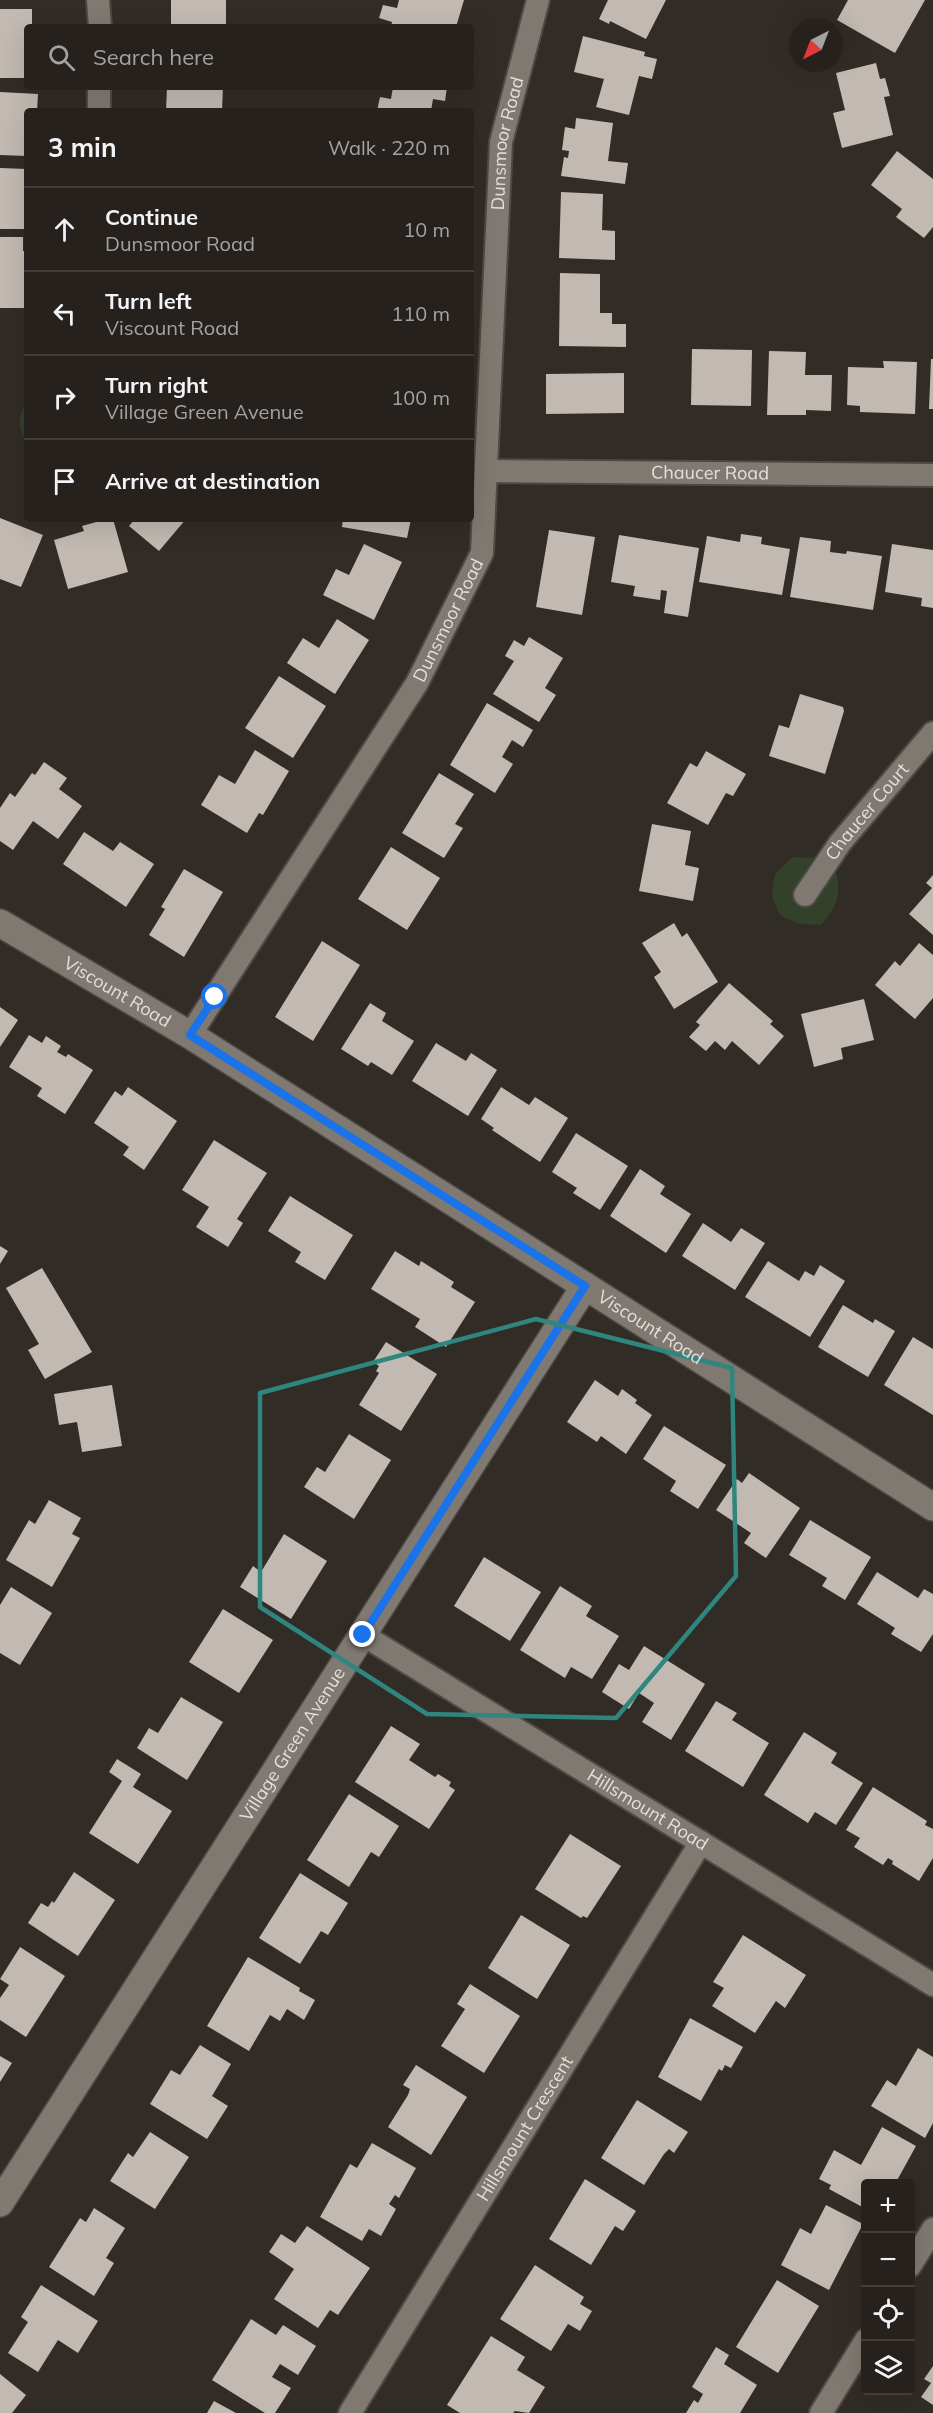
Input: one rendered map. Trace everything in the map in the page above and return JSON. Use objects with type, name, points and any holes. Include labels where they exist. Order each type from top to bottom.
[{"type":"street","points":[[99,0],[100,24]]},
{"type":"street","name":"Dunsmoor Road","points":[[190,1035],[417,683],[482,553],[501,142],[538,0]]},
{"type":"street","points":[[99,90],[99,108]]},
{"type":"street","name":"Chaucer Road","points":[[486,471],[933,475]]},
{"type":"street","name":"Chaucer Court","points":[[804,895],[840,843],[933,733]]},
{"type":"street","name":"Viscount Road","points":[[0,923],[190,1035],[933,1507]]},
{"type":"street","name":"Village Green Avenue","points":[[0,2203],[585,1286]]},
{"type":"street","name":"Hillsmount Road","points":[[363,1635],[933,1985]]},
{"type":"street","name":"Hillsmount Crescent","points":[[350,2413],[701,1842]]},
{"type":"street","points":[[915,2258],[933,2229]]},
{"type":"street","points":[[821,2413],[865,2341]]},
{"type":"highlighted area","points":[[536,1319],[732,1368],[736,1576],[616,1718],[427,1714],[260,1607],[260,1393]]},
{"type":"green space","points":[[24,408],[24,436],[20,427]]},
{"type":"green space","points":[[793,857],[815,858],[836,873],[838,895],[831,913],[821,925],[800,924],[780,915],[772,897],[775,874]]},
{"type":"building","points":[[171,0],[226,0],[226,24],[171,24]]},
{"type":"building","points":[[399,0],[464,0],[457,24],[392,24],[392,22],[379,18],[383,5],[397,8]]},
{"type":"building","points":[[608,0],[666,0],[646,39],[610,21],[609,24],[599,19]]},
{"type":"building","points":[[848,0],[925,0],[895,53],[843,23],[843,18],[838,18]]},
{"type":"building","points":[[0,9],[32,9],[32,24],[24,24],[24,78],[0,78]]},
{"type":"building","points":[[583,36],[645,52],[644,56],[657,59],[652,79],[639,76],[629,115],[596,107],[604,79],[574,72]]},
{"type":"building","points":[[876,63],[880,79],[885,78],[890,96],[884,97],[893,135],[842,148],[833,113],[845,110],[836,73]]},
{"type":"building","points":[[167,90],[223,90],[222,108],[166,108]]},
{"type":"building","points":[[392,90],[447,90],[445,101],[433,99],[432,108],[378,108],[380,97],[391,99]]},
{"type":"building","points":[[0,92],[38,94],[37,108],[24,108],[24,156],[0,155]]},
{"type":"building","points":[[576,118],[613,123],[608,161],[628,163],[625,184],[561,176],[564,157],[568,158],[569,151],[562,150],[565,127],[575,129]]},
{"type":"building","points":[[897,151],[933,179],[933,227],[924,238],[896,217],[902,209],[871,185]]},
{"type":"building","points":[[0,168],[24,169],[24,229],[0,229]]},
{"type":"building","points":[[561,192],[603,194],[602,230],[615,231],[615,260],[559,258]]},
{"type":"building","points":[[0,237],[23,237],[24,308],[0,308]]},
{"type":"building","points":[[560,273],[600,274],[600,313],[612,313],[612,324],[626,324],[626,347],[559,346]]},
{"type":"building","points":[[692,349],[752,350],[751,406],[691,405]]},
{"type":"building","points":[[769,351],[806,352],[805,375],[832,375],[831,411],[806,410],[806,415],[767,415]]},
{"type":"building","points":[[931,359],[933,359],[933,409],[929,409]]},
{"type":"building","points":[[883,361],[917,362],[915,414],[860,412],[860,406],[847,405],[848,367],[884,368]]},
{"type":"building","points":[[624,373],[624,413],[546,414],[546,374]]},
{"type":"building","points":[[0,518],[43,535],[21,587],[0,579]]},
{"type":"building","points":[[96,522],[114,522],[128,572],[68,589],[54,540],[84,531],[82,526]]},
{"type":"building","points":[[132,522],[183,522],[159,551],[129,526]]},
{"type":"building","points":[[343,522],[410,522],[407,538],[342,527]]},
{"type":"building","points":[[549,530],[595,537],[582,615],[536,607]]},
{"type":"building","points":[[741,534],[762,537],[761,544],[790,549],[782,595],[699,582],[707,536],[740,542]]},
{"type":"building","points":[[619,535],[699,548],[688,617],[664,613],[667,591],[661,590],[660,600],[633,596],[635,586],[611,582]]},
{"type":"building","points":[[800,537],[831,541],[830,552],[846,554],[847,551],[882,556],[873,610],[790,597]]},
{"type":"building","points":[[364,544],[402,562],[374,620],[323,595],[336,569],[349,575]]},
{"type":"building","points":[[892,544],[933,550],[933,608],[921,606],[922,598],[885,592]]},
{"type":"building","points":[[337,619],[369,640],[335,694],[287,663],[303,638],[319,648]]},
{"type":"building","points":[[529,637],[563,658],[545,688],[556,695],[539,722],[493,694],[514,661],[505,656],[514,640],[524,646]]},
{"type":"building","points":[[279,676],[326,706],[293,758],[245,728]]},
{"type":"building","points":[[800,694],[843,707],[844,711],[825,774],[769,756],[779,725],[789,728]]},
{"type":"building","points":[[487,703],[533,730],[523,747],[512,740],[502,757],[513,764],[495,793],[450,765]]},
{"type":"building","points":[[255,750],[289,771],[263,815],[259,813],[247,833],[201,805],[219,775],[235,784]]},
{"type":"building","points":[[706,751],[746,774],[733,796],[726,793],[708,825],[667,803],[690,763],[697,767]]},
{"type":"building","points":[[44,762],[67,778],[59,789],[82,806],[58,839],[33,821],[13,850],[0,841],[0,808],[10,793],[15,797],[32,773],[35,775]]},
{"type":"building","points":[[439,773],[474,794],[455,824],[463,828],[444,858],[402,833]]},
{"type":"building","points":[[652,824],[691,831],[685,865],[699,868],[693,901],[639,891]]},
{"type":"building","points":[[84,832],[113,851],[120,842],[154,864],[126,907],[63,864]]},
{"type":"building","points":[[391,847],[440,878],[407,930],[358,899]]},
{"type":"building","points":[[184,869],[223,892],[184,957],[149,935],[165,909],[161,907]]},
{"type":"building","points":[[933,875],[933,935],[909,914],[932,888],[926,883]]},
{"type":"building","points":[[674,923],[682,937],[687,933],[718,982],[674,1009],[654,977],[661,972],[642,943]]},
{"type":"building","points":[[322,941],[360,965],[313,1041],[275,1017]]},
{"type":"building","points":[[919,943],[933,955],[933,998],[915,1019],[875,985],[895,961],[900,966]]},
{"type":"building","points":[[729,983],[773,1021],[770,1024],[784,1036],[759,1065],[732,1041],[725,1050],[715,1041],[706,1051],[689,1037],[700,1025],[696,1022]]},
{"type":"building","points":[[864,999],[874,1040],[841,1048],[843,1059],[814,1067],[801,1014]]},
{"type":"building","points":[[370,1003],[386,1013],[382,1021],[414,1041],[392,1075],[371,1062],[368,1066],[341,1049]]},
{"type":"building","points":[[0,1007],[18,1020],[0,1047]]},
{"type":"building","points":[[29,1035],[42,1043],[46,1036],[61,1046],[57,1052],[66,1057],[68,1054],[93,1070],[65,1114],[37,1096],[42,1088],[9,1067]]},
{"type":"building","points":[[436,1043],[466,1061],[471,1053],[497,1070],[468,1116],[412,1081]]},
{"type":"building","points":[[128,1087],[177,1121],[144,1170],[123,1155],[129,1147],[94,1123],[115,1091],[122,1096]]},
{"type":"building","points":[[501,1087],[529,1105],[535,1097],[568,1118],[540,1162],[492,1130],[494,1128],[481,1119]]},
{"type":"building","points":[[576,1133],[628,1166],[600,1210],[573,1193],[577,1188],[552,1172]]},
{"type":"building","points":[[214,1140],[267,1173],[237,1219],[243,1223],[228,1247],[196,1227],[209,1207],[182,1190]]},
{"type":"building","points":[[640,1169],[665,1186],[660,1194],[691,1214],[666,1253],[610,1216]]},
{"type":"building","points":[[290,1196],[353,1235],[325,1280],[295,1262],[301,1252],[268,1231]]},
{"type":"building","points":[[703,1223],[731,1242],[741,1228],[765,1243],[735,1290],[682,1256]]},
{"type":"building","points":[[0,1246],[8,1251],[0,1264]]},
{"type":"building","points":[[395,1251],[419,1266],[421,1261],[454,1282],[451,1287],[475,1302],[446,1347],[415,1327],[420,1319],[371,1289]]},
{"type":"building","points":[[768,1261],[799,1281],[805,1271],[814,1276],[820,1265],[845,1281],[810,1337],[745,1297]]},
{"type":"building","points":[[42,1268],[92,1352],[45,1379],[28,1350],[39,1344],[6,1288]]},
{"type":"building","points":[[843,1305],[873,1323],[875,1319],[895,1331],[868,1377],[818,1347]]},
{"type":"building","points":[[913,1337],[933,1349],[933,1415],[884,1385]]},
{"type":"building","points":[[386,1342],[437,1374],[401,1431],[359,1405],[379,1373],[376,1371],[379,1366],[373,1362]]},
{"type":"building","points":[[595,1380],[618,1396],[622,1389],[637,1400],[635,1403],[652,1415],[626,1454],[601,1436],[597,1442],[567,1422]]},
{"type":"building","points":[[112,1385],[122,1446],[82,1452],[77,1422],[59,1425],[54,1394]]},
{"type":"building","points":[[664,1426],[726,1465],[698,1509],[670,1491],[676,1481],[643,1459]]},
{"type":"building","points":[[349,1434],[391,1460],[354,1519],[304,1487],[317,1467],[325,1472]]},
{"type":"building","points":[[749,1473],[800,1508],[766,1558],[744,1543],[751,1533],[716,1510],[737,1479],[742,1483]]},
{"type":"building","points":[[49,1500],[81,1518],[72,1534],[80,1538],[52,1587],[6,1560],[29,1520],[35,1524]]},
{"type":"building","points":[[810,1520],[871,1557],[845,1600],[822,1586],[827,1578],[789,1555]]},
{"type":"building","points":[[284,1534],[327,1561],[291,1619],[240,1587],[253,1566],[261,1572]]},
{"type":"building","points":[[484,1557],[541,1592],[510,1641],[454,1606]]},
{"type":"building","points":[[877,1572],[918,1598],[924,1589],[933,1594],[933,1634],[921,1652],[891,1634],[895,1628],[857,1604]]},
{"type":"building","points":[[560,1586],[592,1606],[586,1616],[619,1636],[592,1679],[571,1667],[565,1678],[520,1650]]},
{"type":"building","points":[[11,1587],[52,1613],[20,1665],[0,1653],[0,1605]]},
{"type":"building","points":[[223,1609],[273,1640],[239,1693],[189,1662]]},
{"type":"building","points":[[644,1646],[705,1684],[671,1740],[642,1722],[654,1703],[639,1693],[629,1709],[602,1692],[619,1664],[629,1670]]},
{"type":"building","points":[[181,1697],[223,1722],[187,1780],[137,1748],[149,1728],[158,1733]]},
{"type":"building","points":[[716,1701],[737,1713],[732,1720],[769,1743],[743,1787],[685,1751]]},
{"type":"building","points":[[391,1726],[420,1744],[409,1760],[435,1777],[438,1774],[451,1782],[449,1786],[455,1790],[429,1829],[355,1782]]},
{"type":"building","points":[[804,1732],[837,1753],[831,1763],[863,1783],[836,1825],[815,1812],[808,1823],[764,1795]]},
{"type":"building","points":[[117,1759],[141,1774],[133,1787],[172,1811],[138,1864],[89,1833],[122,1781],[109,1772]]},
{"type":"building","points":[[873,1787],[927,1821],[925,1825],[933,1829],[933,1858],[919,1881],[892,1864],[893,1861],[888,1858],[883,1865],[854,1847],[860,1838],[846,1830]]},
{"type":"building","points":[[349,1794],[399,1826],[379,1857],[371,1852],[349,1887],[307,1860]]},
{"type":"building","points":[[570,1834],[621,1866],[587,1918],[583,1916],[581,1918],[535,1889]]},
{"type":"building","points":[[74,1872],[115,1900],[78,1956],[28,1923],[41,1903],[48,1907],[52,1901],[54,1903]]},
{"type":"building","points":[[300,1873],[348,1903],[328,1935],[321,1931],[300,1964],[259,1938]]},
{"type":"building","points":[[521,1915],[570,1945],[537,1999],[488,1968]]},
{"type":"building","points":[[743,1935],[806,1975],[785,2008],[776,2001],[755,2033],[712,2006],[724,1988],[713,1982]]},
{"type":"building","points":[[20,1947],[65,1976],[26,2037],[0,2020],[0,1998],[9,1985],[0,1979]]},
{"type":"building","points":[[248,1957],[300,1988],[299,1991],[315,2000],[304,2020],[287,2009],[280,2021],[270,2015],[249,2051],[207,2026]]},
{"type":"building","points":[[470,1984],[520,2016],[484,2073],[441,2046],[465,2009],[457,2004]]},
{"type":"building","points":[[690,2018],[743,2047],[731,2068],[725,2065],[722,2071],[719,2069],[701,2101],[658,2077]]},
{"type":"building","points":[[200,2045],[231,2064],[212,2096],[228,2106],[207,2139],[150,2104],[171,2070],[180,2075]]},
{"type":"building","points":[[918,2048],[933,2057],[933,2123],[925,2138],[871,2106],[887,2080],[896,2086]]},
{"type":"building","points":[[0,2056],[12,2063],[0,2082]]},
{"type":"building","points":[[416,2065],[467,2097],[431,2155],[388,2127],[408,2095],[410,2089],[403,2085]]},
{"type":"building","points":[[637,2100],[688,2132],[674,2153],[669,2149],[664,2154],[644,2185],[601,2158]]},
{"type":"building","points":[[882,2127],[916,2146],[898,2179],[861,2179],[861,2206],[829,2189],[831,2185],[819,2179],[834,2150],[861,2165]]},
{"type":"building","points":[[150,2132],[189,2157],[155,2209],[110,2181],[128,2153],[133,2157]]},
{"type":"building","points":[[372,2143],[416,2168],[399,2198],[395,2195],[389,2204],[396,2209],[381,2236],[369,2229],[362,2241],[320,2217],[350,2164],[357,2168]]},
{"type":"building","points":[[585,2179],[636,2211],[623,2231],[615,2226],[591,2265],[549,2239]]},
{"type":"building","points":[[826,2205],[861,2223],[861,2228],[829,2290],[781,2265],[800,2228],[811,2234]]},
{"type":"building","points":[[94,2208],[125,2228],[106,2258],[114,2263],[94,2296],[49,2267],[80,2218],[86,2222]]},
{"type":"building","points":[[307,2226],[370,2268],[338,2315],[330,2310],[318,2328],[274,2299],[294,2269],[269,2252],[281,2234],[295,2243]]},
{"type":"building","points":[[535,2265],[584,2297],[580,2304],[592,2311],[580,2331],[568,2324],[551,2351],[500,2319]]},
{"type":"building","points":[[777,2280],[819,2306],[778,2373],[736,2347]]},
{"type":"building","points":[[41,2285],[98,2321],[78,2353],[58,2340],[38,2372],[8,2353],[28,2322],[21,2317]]},
{"type":"building","points":[[251,2319],[276,2335],[283,2325],[316,2346],[298,2375],[280,2364],[272,2377],[291,2388],[275,2413],[265,2413],[212,2380]]},
{"type":"building","points":[[491,2336],[525,2357],[517,2370],[545,2387],[529,2413],[515,2411],[513,2413],[460,2413],[447,2405]]},
{"type":"building","points":[[716,2347],[729,2355],[724,2364],[757,2385],[740,2413],[686,2413],[694,2400],[698,2403],[703,2394],[692,2387]]},
{"type":"building","points":[[933,2366],[933,2405],[921,2397],[931,2383],[924,2379]]},
{"type":"building","points":[[0,2374],[26,2395],[12,2413],[0,2413]]},
{"type":"building","points":[[214,2401],[236,2413],[207,2413]]},
{"type":"route","points":[[215,997],[190,1035],[585,1286],[363,1635]]}]
